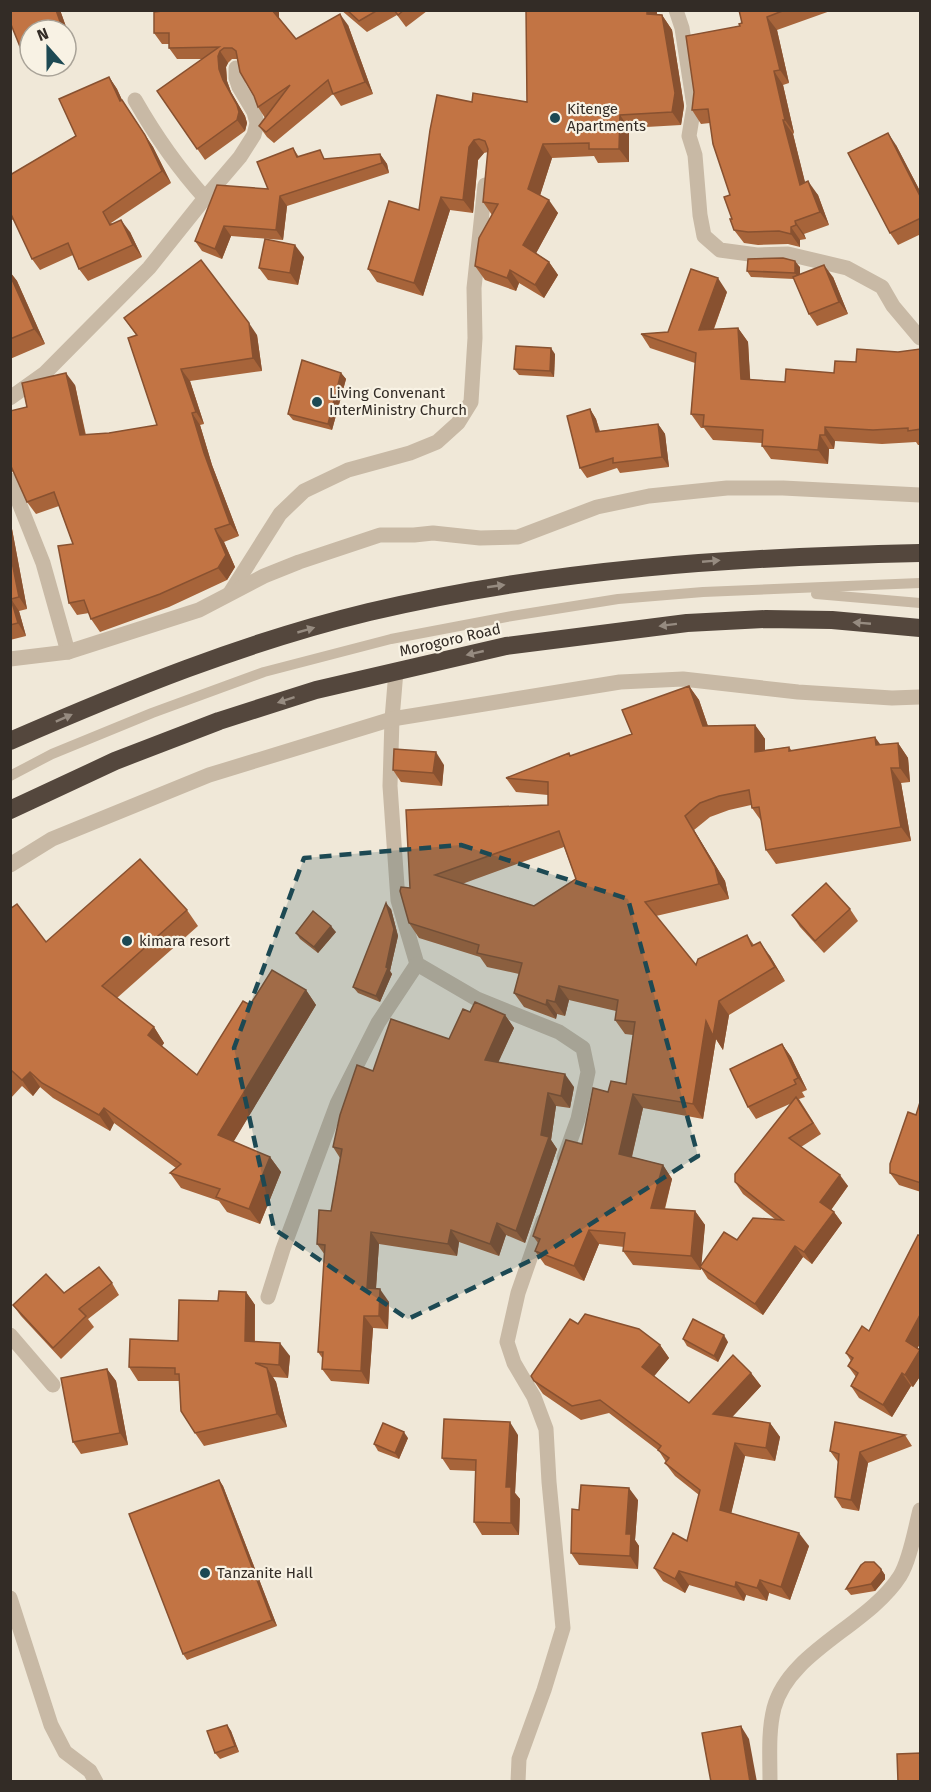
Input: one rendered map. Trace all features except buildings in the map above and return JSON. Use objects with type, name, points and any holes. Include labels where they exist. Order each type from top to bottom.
[{"type":"highway","points":[[10,741],[165,676],[267,641],[369,612],[465,592],[601,572],[716,561],[921,553]]},
{"type":"highway","name":"Morogoro Road","points":[[10,810],[115,761],[219,721],[316,690],[506,646],[687,623],[766,618],[832,620],[921,628]]},
{"type":"street","points":[[676,10],[682,28],[694,106],[689,136],[695,155],[704,236],[720,250],[757,255],[788,254],[847,268],[882,287],[893,306],[921,338]]},
{"type":"street","points":[[10,398],[45,373],[149,268],[240,157],[254,135],[257,123],[254,112],[239,87],[236,68]]},
{"type":"street","points":[[135,100],[169,153],[205,198]]},
{"type":"street","points":[[230,593],[280,514],[304,491],[348,470],[410,453],[437,442],[458,423],[471,402],[475,338],[474,288],[486,173]]},
{"type":"street","points":[[10,480],[43,563],[68,652]]},
{"type":"street","points":[[10,659],[68,652],[199,610],[264,576],[380,535],[433,533],[480,538],[518,537],[597,507],[649,496],[727,488],[921,495]]},
{"type":"street","points":[[396,671],[390,786],[398,900],[417,964],[477,999],[559,1032],[583,1048],[588,1072],[578,1119],[560,1171]]},
{"type":"street","points":[[10,865],[51,838],[209,775],[392,719],[620,682],[683,679],[798,692],[921,698]]},
{"type":"street","points":[[268,1297],[337,1104],[378,1023],[417,964]]},
{"type":"street","points":[[518,1782],[519,1759],[563,1628],[546,1429],[534,1396],[513,1363],[507,1342],[518,1293],[549,1202]]},
{"type":"street","points":[[10,1335],[53,1385]]},
{"type":"street","points":[[770,1782],[770,1731],[779,1694],[797,1668],[871,1608],[895,1583],[904,1566],[921,1510]]},
{"type":"street","points":[[10,1598],[51,1725],[64,1752],[90,1771],[96,1782]]},
{"type":"lane","name":"Morogoro Road","points":[[10,777],[52,754],[152,713],[264,672],[392,639],[618,599],[703,592],[921,583]]},
{"type":"lane","name":"Morogoro Road","points":[[777,590],[921,603]]},
{"type":"highlighted area","points":[[461,845],[628,899],[698,1156],[540,1256],[408,1319],[274,1229],[234,1048],[304,858]]},
{"type":"place","name":"Kitenge Apartments","points":[[555,118]]},
{"type":"place","name":"Living Convenant InterMinistry Church","points":[[317,402]]},
{"type":"place","name":"kimara resort","points":[[127,941]]},
{"type":"place","name":"Tanzanite Hall","points":[[205,1573]]}]
